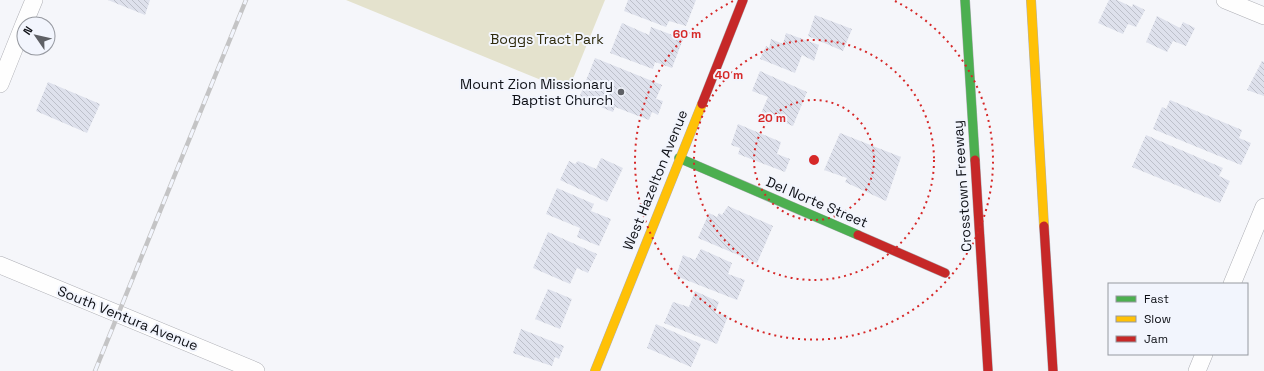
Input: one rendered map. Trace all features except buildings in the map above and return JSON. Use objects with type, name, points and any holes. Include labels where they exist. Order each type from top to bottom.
[{"type":"main road","name":"West Hazelton Avenue","points":[[595,371],[743,0]]},
{"type":"main road","name":"Crosstown Freeway","points":[[965,0],[988,371]]},
{"type":"main road","points":[[1031,0],[1053,371]]},
{"type":"main road","name":"Del Norte Street","points":[[679,158],[945,273]]},
{"type":"street","points":[[27,16],[34,0]]},
{"type":"street","points":[[1225,0],[1264,16]]},
{"type":"street","points":[[0,84],[16,44]]},
{"type":"street","points":[[1232,283],[1264,207]]},
{"type":"street","name":"South Ventura Avenue","points":[[0,265],[256,371]]},
{"type":"street","points":[[1197,371],[1204,355]]},
{"type":"green space","name":"Boggs Tract Park","points":[[346,0],[605,0],[568,91]]},
{"type":"railway","points":[[95,371],[246,0]]},
{"type":"traffic: fast","points":[[965,0],[975,160]]},
{"type":"traffic: fast","points":[[679,158],[858,235]]},
{"type":"traffic: slow","points":[[1031,0],[1044,226]]},
{"type":"traffic: slow","points":[[595,371],[702,104]]},
{"type":"traffic: jam","points":[[702,104],[743,0]]},
{"type":"traffic: jam","points":[[975,160],[988,371]]},
{"type":"traffic: jam","points":[[1044,226],[1053,371]]},
{"type":"traffic: jam","points":[[858,235],[945,273]]},
{"type":"place","name":"Mount Zion Missionary Baptist Church","points":[[621,92]]}]
